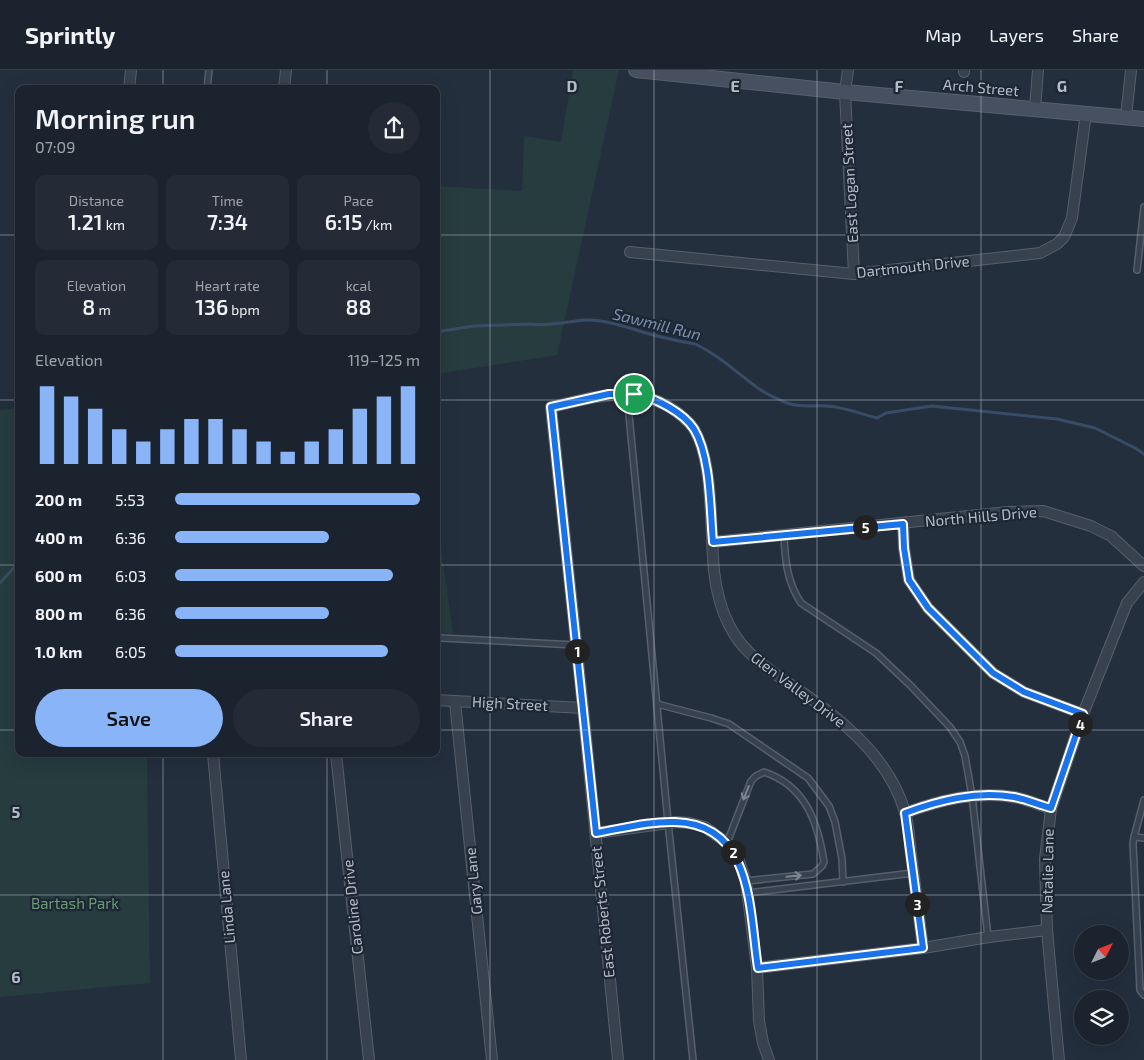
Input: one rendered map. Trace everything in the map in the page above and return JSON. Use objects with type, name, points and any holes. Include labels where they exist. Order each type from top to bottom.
[{"type":"street","points":[[129,85],[131,70]]},
{"type":"street","points":[[284,85],[286,70]]},
{"type":"street","name":"Arch Street","points":[[636,70],[845,92],[1144,119]]},
{"type":"street","name":"East Logan Street","points":[[848,70],[845,92],[854,274]]},
{"type":"street","points":[[1035,109],[1038,70]]},
{"type":"street","points":[[1126,117],[1131,70]]},
{"type":"street","name":"Dartmouth Drive","points":[[630,252],[854,274],[1040,254],[1057,244],[1064,236],[1072,218],[1086,113]]},
{"type":"street","name":"Glen Valley Drive","points":[[551,407],[609,394],[634,394],[657,400],[678,413],[694,428],[705,456],[714,571],[720,599],[729,626],[743,648],[763,665],[849,728],[869,750],[888,776],[905,813],[923,948]]},
{"type":"street","name":"East Roberts Street","points":[[551,407],[577,645],[618,1060]]},
{"type":"street","name":"North Hills Drive","points":[[713,542],[1008,512],[1043,511],[1091,526],[1111,536],[1144,566]]},
{"type":"street","points":[[903,524],[904,548],[909,580],[928,608],[993,673],[1024,692],[1083,714]]},
{"type":"street","name":"Natalie Lane","points":[[1059,1060],[1047,930],[1045,859],[1051,808],[1083,714],[1127,604],[1144,582]]},
{"type":"street","name":"High Street","points":[[440,700],[583,708]]},
{"type":"street","name":"Gary Lane","points":[[455,702],[492,1060]]},
{"type":"street","name":"Linda Lane","points":[[213,757],[241,1060]]},
{"type":"street","name":"Caroline Drive","points":[[336,757],[369,1060]]},
{"type":"street","points":[[905,813],[929,804],[960,797],[991,794],[1016,798],[1051,808]]},
{"type":"street","points":[[596,833],[668,822],[690,823],[705,828],[727,843],[738,858],[746,882],[758,968],[759,1021],[763,1043],[769,1060]]},
{"type":"street","points":[[758,968],[923,948],[988,937],[1047,930]]},
{"type":"lane","points":[[207,85],[209,70]]},
{"type":"lane","points":[[1137,270],[1144,206]]},
{"type":"lane","points":[[627,394],[668,822],[694,1060]]},
{"type":"lane","points":[[784,535],[784,560],[787,575],[800,603],[876,653],[950,727],[960,742],[965,756],[972,796],[988,937]]},
{"type":"lane","points":[[441,638],[577,645]]},
{"type":"lane","points":[[657,704],[729,724],[808,778],[829,806],[836,822],[842,859],[843,882]]},
{"type":"lane","points":[[727,843],[751,781],[764,772],[772,774],[787,784],[802,798],[810,809],[818,828],[824,862],[822,866],[813,874],[746,882]]},
{"type":"lane","points":[[1144,800],[1134,837],[1140,990],[1144,995]]},
{"type":"lane","points":[[1134,837],[1144,838]]},
{"type":"lane","points":[[747,893],[913,874]]},
{"type":"green space","points":[[573,70],[619,70],[557,355],[440,373],[440,186],[522,191],[524,136],[561,142]]},
{"type":"green space","name":"Bartash Park","points":[[15,408],[15,757],[147,757],[150,983],[0,997],[0,410]]},
{"type":"green space","points":[[440,540],[453,633],[440,634]]},
{"type":"waterway","name":"Sawmill Run","points":[[440,331],[474,326],[542,325],[585,320],[602,321],[695,344],[718,358],[762,391],[792,405],[834,407],[877,418],[886,413],[932,406],[1057,419],[1095,428],[1144,454]]},
{"type":"waterway","name":"Sawmill Run","points":[[0,583],[15,566]]},
{"type":"route","points":[[609,394],[634,394],[657,400],[678,413],[694,428],[705,456],[713,542],[903,524],[904,548],[909,580],[928,608],[993,673],[1024,692],[1083,714],[1051,808],[1016,798],[991,794],[960,797],[929,804],[905,813],[923,948],[758,968],[746,882],[738,858],[727,843],[705,828],[690,823],[655,823],[596,833],[551,407],[609,394]]}]
